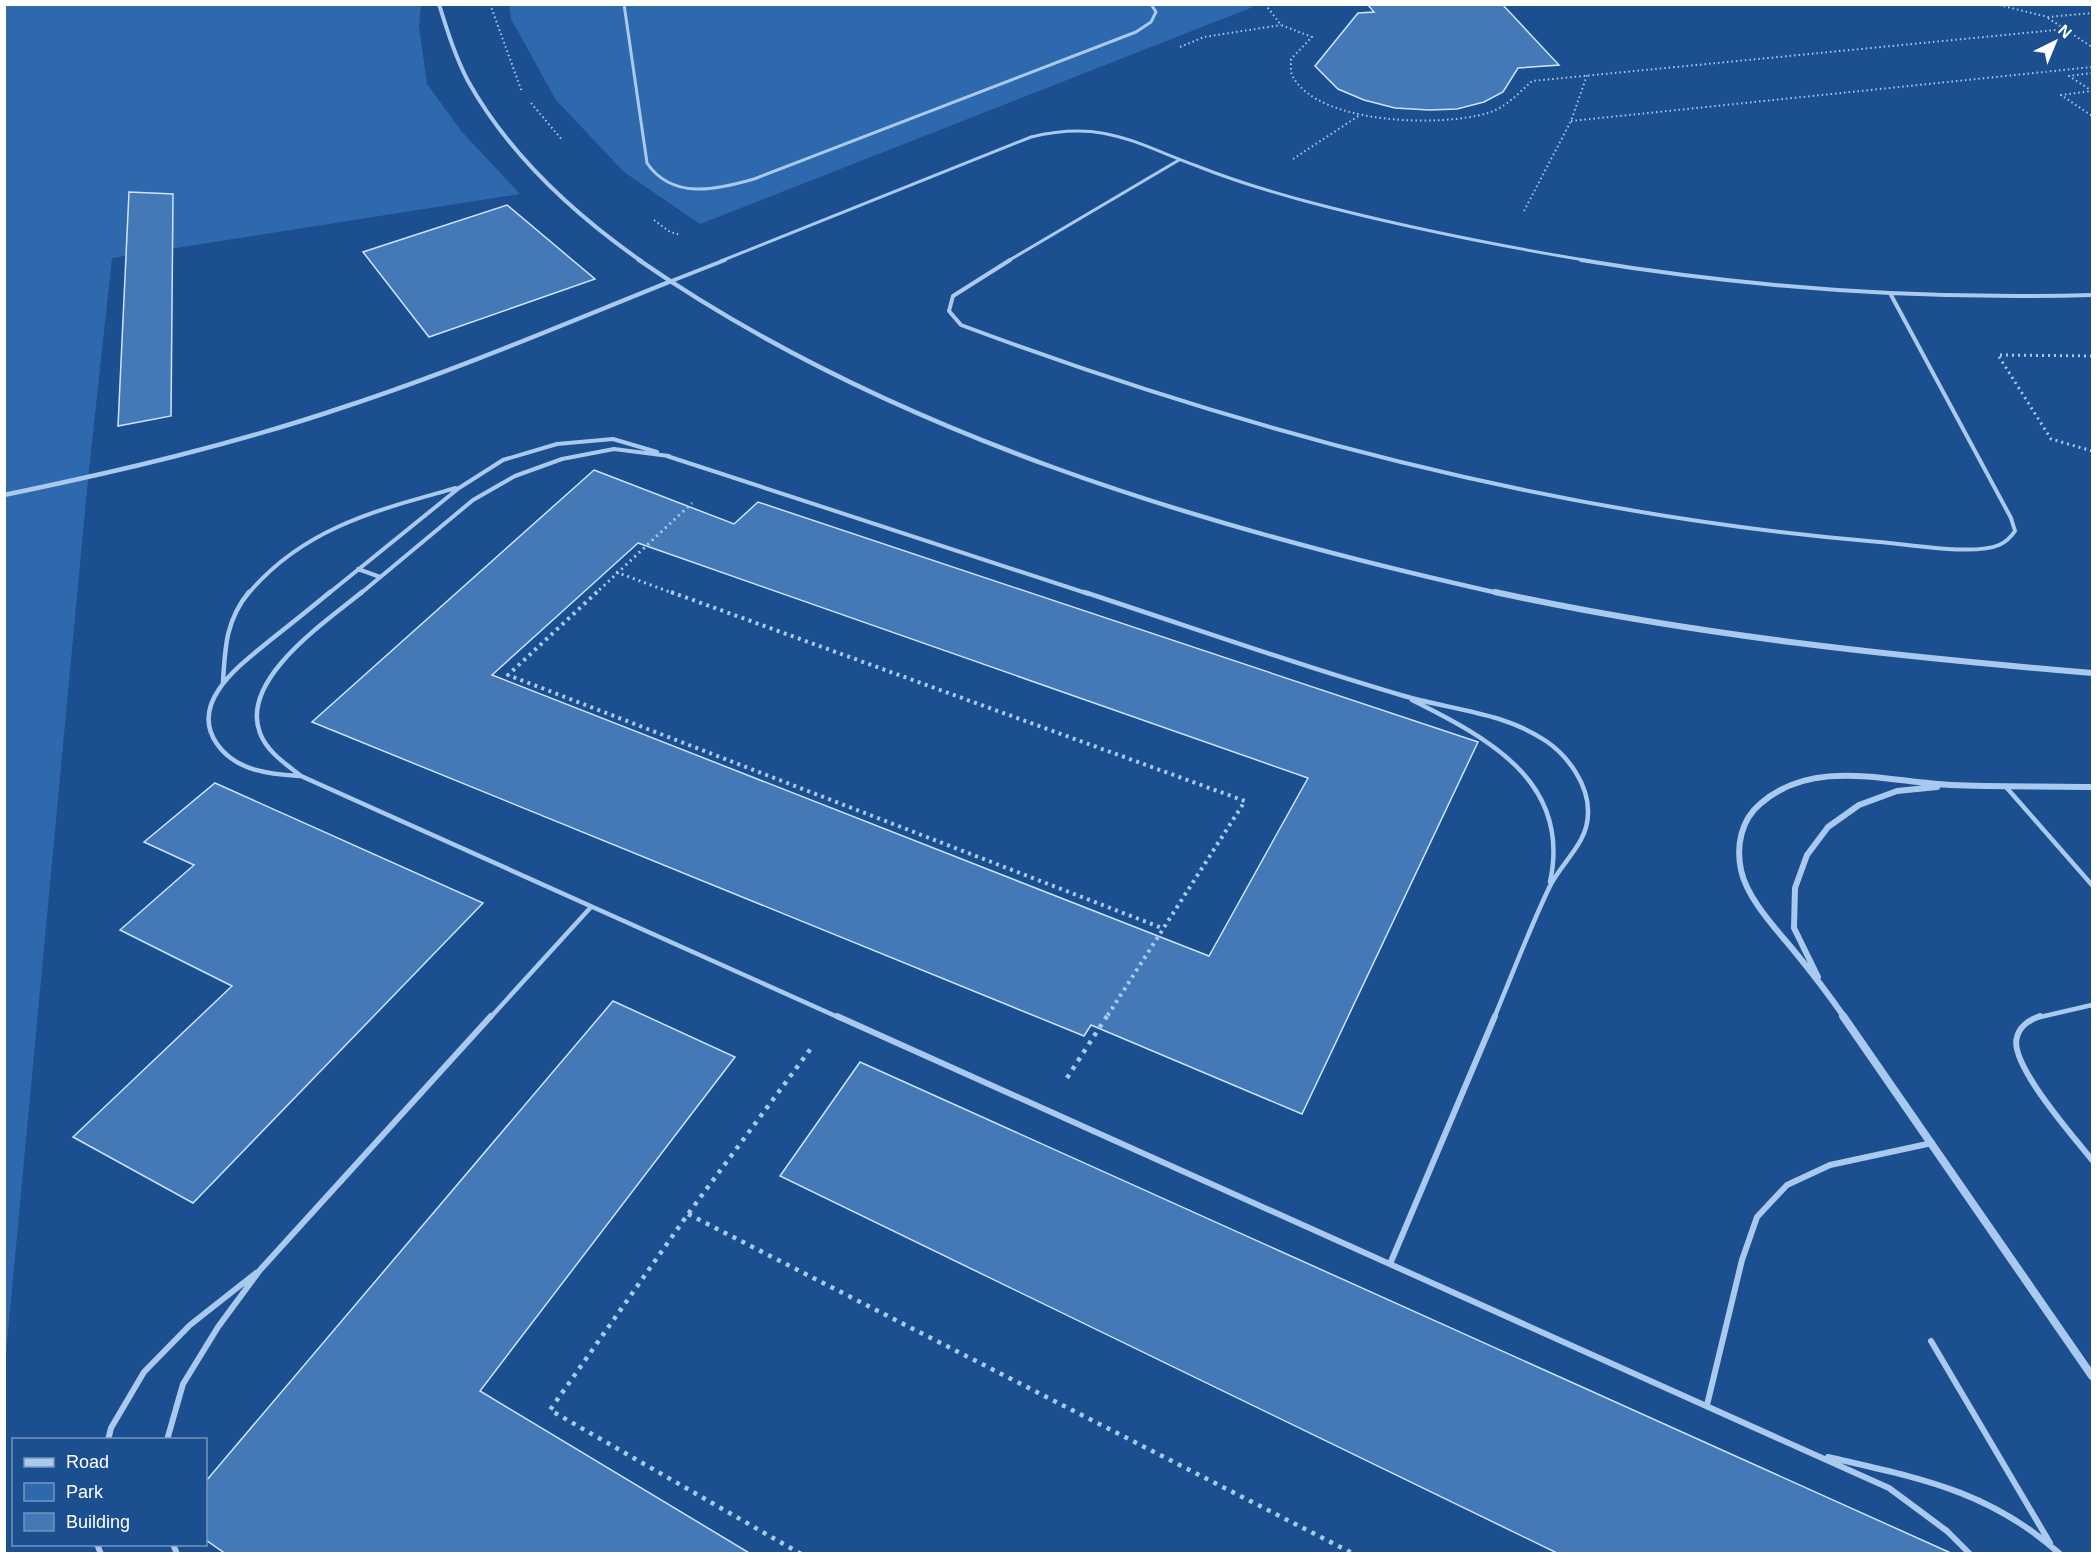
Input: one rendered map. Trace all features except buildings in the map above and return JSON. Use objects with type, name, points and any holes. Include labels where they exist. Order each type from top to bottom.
[{"type":"street","points":[[439,4],[447,36],[467,81],[498,128],[541,177],[597,229],[669,282],[751,334],[863,389],[968,435],[1100,483],[1243,530],[1403,572],[1585,610],[1753,638],[1939,660],[2092,673]]},
{"type":"street","points":[[4,495],[88,479],[196,452],[299,422],[438,374],[669,282]]},
{"type":"street","points":[[2092,787],[1950,785],[1849,775],[1808,778],[1774,791],[1751,811],[1739,839],[1741,871],[1758,906],[1824,988],[2092,1376]]},
{"type":"street","points":[[1824,988],[1794,928],[1795,888],[1807,855],[1828,827],[1859,805],[1897,791],[1950,785]]},
{"type":"lane","points":[[624,4],[647,163],[651,173],[663,182],[683,188],[707,189],[732,186],[754,179],[1136,32],[1148,26],[1155,19],[1156,12],[1151,4]]},
{"type":"lane","points":[[669,282],[1031,137],[1065,130],[1084,130],[1112,133],[1246,184],[1320,205],[1554,256],[1724,280],[1891,295],[1989,297],[2092,295]]},
{"type":"lane","points":[[1179,160],[969,284],[953,296],[949,311],[961,325],[1111,380],[1251,423],[1369,454],[1495,483],[1625,509],[1759,530],[1864,541],[1993,548],[2008,541],[2015,531],[2011,518],[1891,295]]},
{"type":"lane","points":[[301,776],[262,772],[230,759],[210,737],[208,710],[223,682],[459,488],[503,460],[557,444],[614,439],[725,473],[1406,697],[1492,717],[1524,728],[1552,746],[1574,768],[1586,792],[1588,818],[1579,842],[1550,885],[1390,1264]]},
{"type":"lane","points":[[669,456],[614,449],[562,459],[515,476],[473,500],[289,653],[270,675],[259,699],[256,722],[263,743],[280,762],[301,776],[1889,1488],[1947,1531],[1970,1554]]},
{"type":"lane","points":[[223,682],[227,632],[236,610],[251,588],[271,568],[296,549],[352,519],[459,488]]},
{"type":"lane","points":[[358,569],[380,577]]},
{"type":"lane","points":[[1406,697],[1478,734],[1511,758],[1535,787],[1550,818],[1556,852],[1550,885]]},
{"type":"lane","points":[[2006,787],[2092,885]]},
{"type":"lane","points":[[167,1438],[183,1384],[218,1327],[260,1270],[591,907]]},
{"type":"lane","points":[[2092,1005],[2028,1020],[2018,1028],[2015,1041],[2016,1056],[2025,1072],[2092,1160]]},
{"type":"lane","points":[[1707,1405],[1742,1260],[1757,1217],[1787,1185],[1830,1165],[1932,1143]]},
{"type":"lane","points":[[108,1438],[111,1428],[144,1372],[190,1325],[260,1270]]},
{"type":"lane","points":[[1932,1341],[2052,1545],[2060,1554]]},
{"type":"lane","points":[[1816,1455],[1924,1479],[1967,1493],[2011,1515],[2052,1545]]},
{"type":"path","points":[[1265,4],[1281,25],[1312,37],[1291,58],[1292,76],[1311,95],[1360,115],[1422,122],[1456,120],[1490,112],[1513,99],[1532,81],[2066,29]]},
{"type":"path","points":[[1995,4],[2048,18],[2092,47]]},
{"type":"path","points":[[2048,18],[2092,13]]},
{"type":"path","points":[[1571,122],[2092,67]]},
{"type":"path","points":[[2092,73],[2069,76],[2092,91],[2061,95],[2092,116]]},
{"type":"path","points":[[1533,213],[1524,211],[1571,122],[1587,75]]},
{"type":"path","points":[[1287,164],[1360,115]]},
{"type":"path","points":[[2092,356],[1998,355],[2051,438],[2092,451]]},
{"type":"path","points":[[725,473],[616,572],[508,675],[1162,928]]},
{"type":"path","points":[[616,572],[1245,801],[1045,1111]]},
{"type":"path","points":[[801,1554],[550,1410],[688,1214],[834,1016]]},
{"type":"path","points":[[688,1214],[1354,1554]]},
{"type":"green space","points":[[1250,4],[1253,7],[700,224],[624,172],[556,100],[511,19],[509,5]]},
{"type":"green space","points":[[5,5],[421,5],[419,26],[427,84],[462,132],[520,194],[112,258],[88,479],[5,1364]]}]
